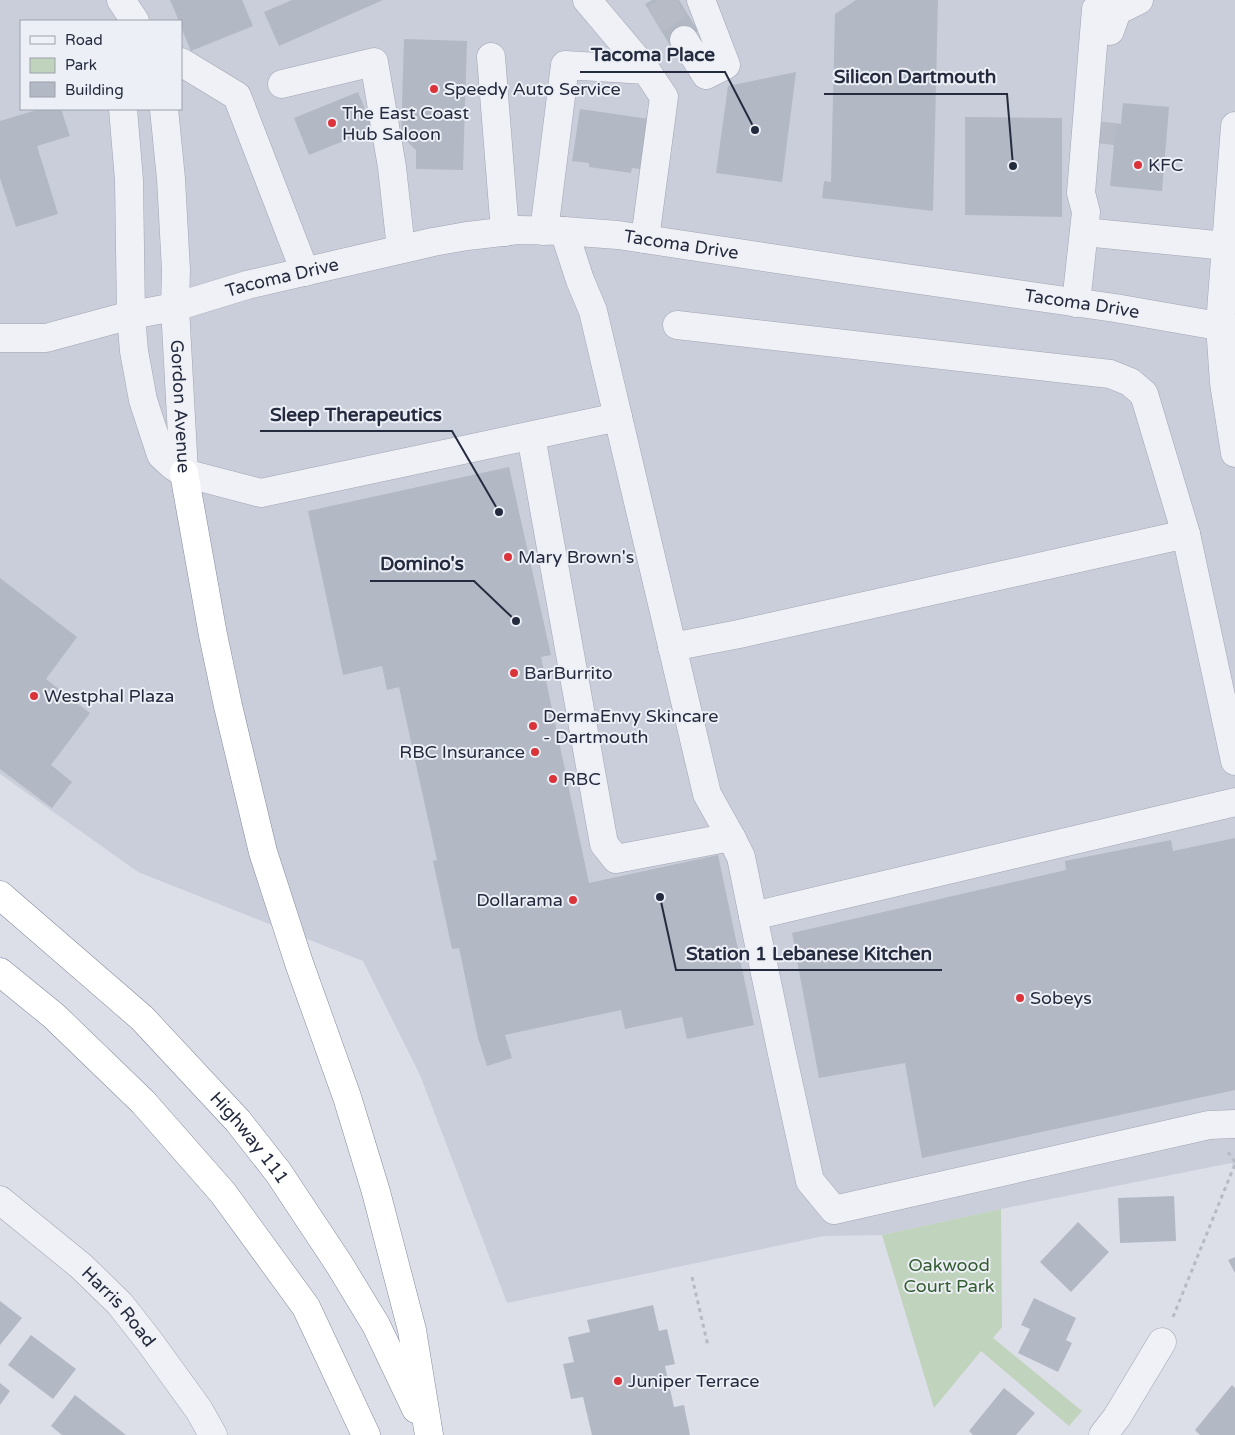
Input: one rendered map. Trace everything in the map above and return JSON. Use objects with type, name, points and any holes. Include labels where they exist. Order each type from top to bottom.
[{"type":"highway","points":[[184,473],[212,635],[261,844],[299,962],[347,1097],[376,1192],[412,1330],[429,1435]]},
{"type":"highway","name":"Highway 111","points":[[0,895],[142,1018],[238,1121],[278,1172],[339,1264],[376,1325],[429,1435]]},
{"type":"highway","points":[[0,972],[54,1016],[136,1095],[223,1193],[306,1307],[366,1435]]},
{"type":"street","points":[[110,0],[110,20]]},
{"type":"street","points":[[121,0],[134,20]]},
{"type":"street","points":[[586,0],[646,70],[664,97],[645,239]]},
{"type":"street","points":[[684,40],[706,75],[726,65],[701,0]]},
{"type":"street","points":[[1085,222],[1081,193],[1096,9],[1112,0]]},
{"type":"street","points":[[1076,303],[1085,222],[1094,195],[1102,133],[1111,28],[1117,11],[1139,0]]},
{"type":"street","points":[[491,57],[505,232]]},
{"type":"street","points":[[282,84],[374,62],[392,167],[401,249]]},
{"type":"street","points":[[182,63],[237,96],[305,272]]},
{"type":"street","points":[[646,70],[565,65],[554,231],[580,280],[593,311],[707,794],[741,857],[810,1181],[834,1210],[1208,1125],[1235,1124]]},
{"type":"street","name":"Gordon Avenue","points":[[123,110],[129,180],[131,315],[134,351],[143,400],[155,438],[162,455],[173,466],[184,473]]},
{"type":"street","name":"Gordon Avenue","points":[[164,110],[171,179],[176,270],[184,473]]},
{"type":"street","points":[[1234,141],[1226,246],[1227,327],[1224,384],[1235,453]]},
{"type":"street","points":[[1085,222],[1226,246]]},
{"type":"street","name":"Tacoma Drive","points":[[0,338],[46,338],[131,315],[176,307],[247,285],[401,249],[450,239],[519,230],[618,235],[1227,327]]},
{"type":"street","points":[[677,325],[1110,374],[1130,382],[1144,394],[1186,534],[1235,761]]},
{"type":"street","points":[[184,473],[261,494],[618,417]]},
{"type":"street","points":[[530,436],[604,844],[616,859],[731,837]]},
{"type":"street","points":[[672,648],[1186,534]]},
{"type":"street","points":[[753,916],[1235,802]]},
{"type":"street","name":"Harris Road","points":[[0,1200],[81,1266],[120,1304],[193,1402],[213,1435]]},
{"type":"street","points":[[1103,1435],[1117,1417],[1162,1342]]},
{"type":"path","points":[[1162,1342],[1235,1164]]},
{"type":"path","points":[[692,1277],[708,1346]]},
{"type":"shaded area","points":[[0,0],[1235,0],[1235,1166],[1231,1163],[882,1235],[824,1236],[507,1303],[420,1075],[363,961],[138,872],[0,774]]},
{"type":"green space","name":"Oakwood Court Park","points":[[1001,1209],[1002,1327],[993,1338],[1082,1411],[1069,1426],[981,1351],[934,1408],[882,1235]]},
{"type":"building","points":[[170,0],[242,0],[253,26],[191,51],[182,29],[182,20],[179,20]]},
{"type":"building","points":[[292,0],[383,0],[279,46],[264,12]]},
{"type":"building","points":[[652,0],[679,0],[698,31],[671,47],[645,4]]},
{"type":"building","points":[[856,0],[938,0],[933,211],[822,198],[824,181],[831,182],[835,14]]},
{"type":"building","name":"Speedy Auto Service","points":[[404,39],[467,41],[463,170],[416,169],[416,150],[401,136]]},
{"type":"building","points":[[796,72],[782,182],[716,173],[728,86]]},
{"type":"building","points":[[358,92],[373,129],[309,155],[294,118]]},
{"type":"building","name":"KFC","points":[[1123,103],[1169,107],[1162,191],[1110,186],[1114,145],[1090,142],[1092,121],[1121,124]]},
{"type":"building","points":[[580,109],[656,120],[648,170],[632,168],[631,173],[589,167],[589,163],[572,161]]},
{"type":"building","points":[[37,110],[61,110],[70,136],[37,146],[58,214],[16,227],[0,178],[0,121]]},
{"type":"building","points":[[965,117],[1062,118],[1062,217],[965,215]]},
{"type":"building","points":[[509,467],[551,655],[541,657],[589,883],[718,855],[754,1025],[687,1039],[682,1017],[625,1029],[621,1010],[505,1035],[512,1058],[487,1066],[478,1038],[459,948],[452,949],[433,861],[437,860],[399,687],[387,690],[382,666],[343,675],[308,511]]},
{"type":"building","name":"Westphal Plaza","points":[[0,578],[77,637],[46,679],[90,713],[51,765],[72,782],[52,808],[0,769]]},
{"type":"building","name":"Sobeys","points":[[1235,838],[1235,1090],[922,1158],[905,1063],[819,1078],[792,933],[1066,870],[1065,861],[1171,840],[1173,851]]},
{"type":"building","points":[[1174,1196],[1176,1241],[1120,1243],[1118,1198]]},
{"type":"building","points":[[1078,1222],[1109,1252],[1071,1292],[1040,1262]]},
{"type":"building","points":[[1235,1257],[1235,1273],[1228,1260]]},
{"type":"building","points":[[1034,1298],[1076,1318],[1066,1340],[1072,1343],[1058,1372],[1018,1353],[1030,1329],[1021,1325]]},
{"type":"building","points":[[0,1301],[22,1318],[0,1345]]},
{"type":"building","name":"Juniper Terrace","points":[[653,1305],[659,1331],[667,1329],[675,1364],[665,1366],[674,1407],[684,1405],[690,1435],[592,1435],[583,1397],[571,1399],[563,1364],[574,1362],[568,1337],[590,1332],[587,1320]]},
{"type":"building","points":[[31,1335],[76,1369],[53,1399],[8,1365]]},
{"type":"building","points":[[0,1383],[10,1391],[0,1405]]},
{"type":"building","points":[[1232,1385],[1235,1388],[1235,1435],[1200,1435],[1195,1430]]},
{"type":"building","points":[[1004,1388],[1035,1413],[1016,1435],[973,1435],[969,1431]]},
{"type":"building","points":[[75,1395],[126,1435],[62,1435],[51,1426]]},
{"type":"tunnel","points":[[660,0],[684,40]]},
{"type":"tunnel","points":[[1101,143],[1103,122]]},
{"type":"place","name":"Speedy Auto Service","points":[[434,89]]},
{"type":"place","name":"The East Coast Hub Saloon","points":[[332,123]]},
{"type":"place","name":"Tacoma Place","points":[[755,130]]},
{"type":"place","name":"KFC","points":[[1138,165]]},
{"type":"place","name":"Silicon Dartmouth","points":[[1013,166]]},
{"type":"place","name":"Sleep Therapeutics","points":[[499,512]]},
{"type":"place","name":"Mary Brown's","points":[[508,557]]},
{"type":"place","name":"Domino's","points":[[516,621]]},
{"type":"place","name":"BarBurrito","points":[[514,673]]},
{"type":"place","name":"Westphal Plaza","points":[[34,696]]},
{"type":"place","name":"DermaEnvy Skincare - Dartmouth","points":[[533,726]]},
{"type":"place","name":"RBC Insurance","points":[[535,752]]},
{"type":"place","name":"RBC","points":[[553,779]]},
{"type":"place","name":"Station 1 Lebanese Kitchen","points":[[660,897]]},
{"type":"place","name":"Dollarama","points":[[573,900]]},
{"type":"place","name":"Sobeys","points":[[1020,998]]},
{"type":"place","name":"Juniper Terrace","points":[[618,1381]]}]
